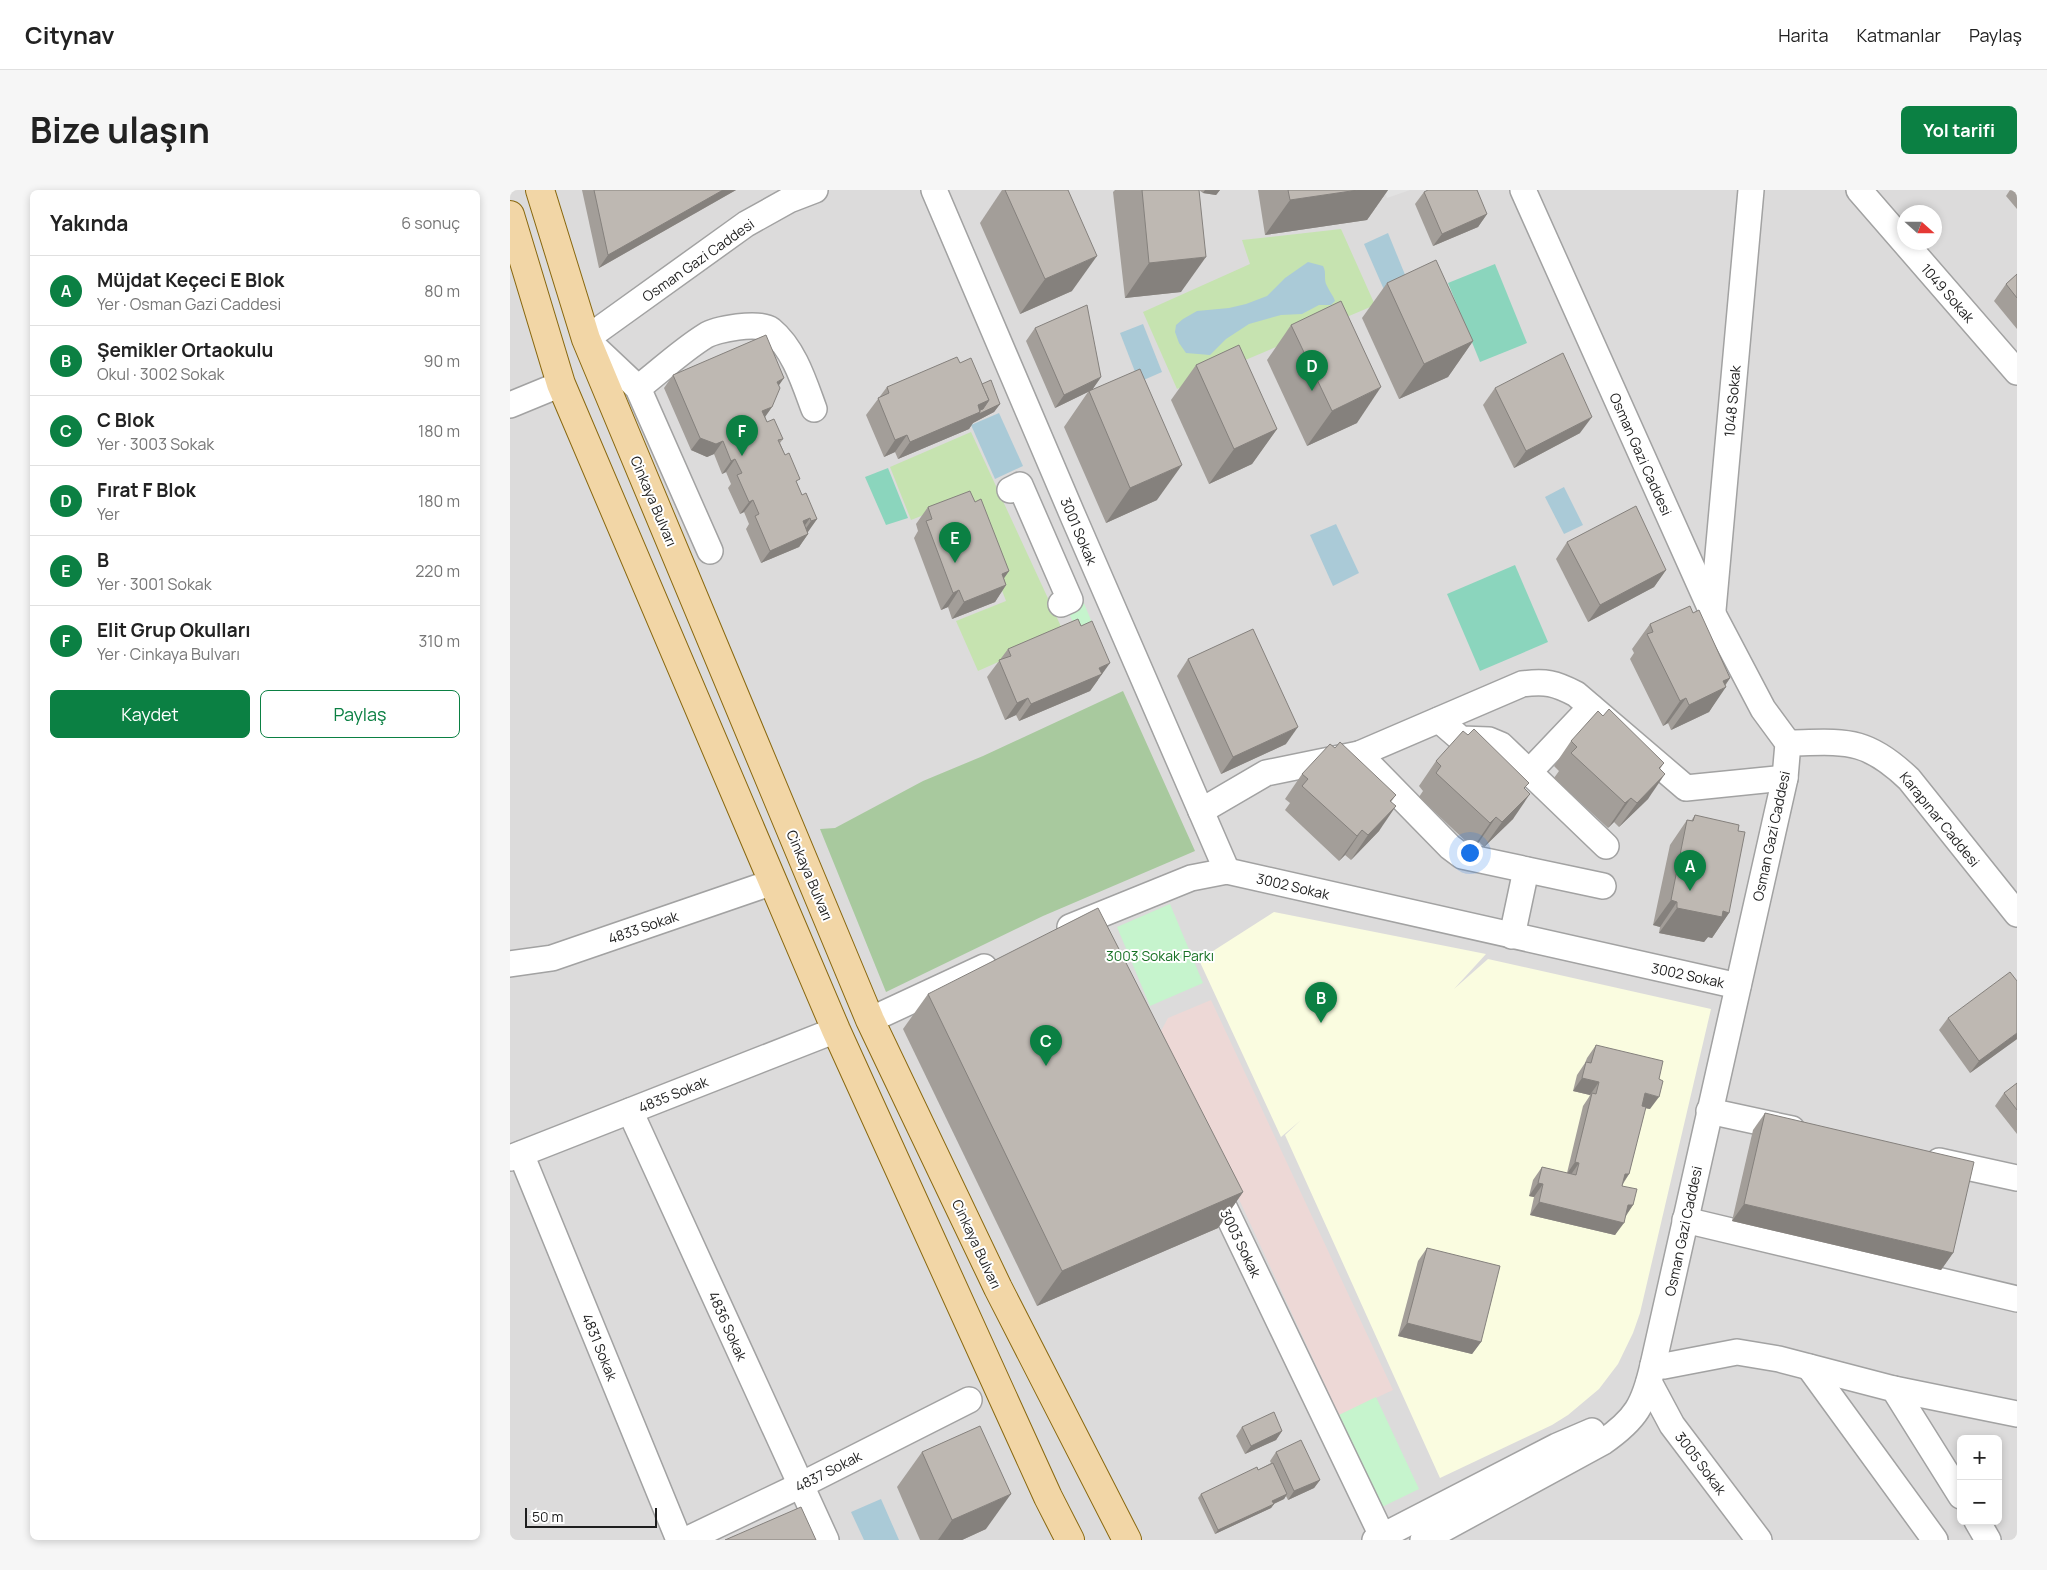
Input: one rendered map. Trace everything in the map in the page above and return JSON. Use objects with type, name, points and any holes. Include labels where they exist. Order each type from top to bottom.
[{"type":"main road","name":"Cinkaya Bulvarı","points":[[540,190],[586,340],[870,1020],[998,1288],[1127,1540]]},
{"type":"main road","points":[[510,215],[561,384],[836,1030],[1048,1497],[1070,1540]]},
{"type":"street","name":"Osman Gazi Caddesi","points":[[586,340],[746,224],[789,200],[815,190]]},
{"type":"street","name":"3001 Sokak","points":[[934,190],[1072,516],[1227,871]]},
{"type":"street","name":"Osman Gazi Caddesi","points":[[1422,1540],[1602,1442],[1633,1418],[1642,1401],[1651,1373],[1785,778],[1788,743],[1763,709],[1712,612],[1523,190]]},
{"type":"street","name":"1048 Sokak","points":[[1712,612],[1751,190]]},
{"type":"street","name":"1049 Sokak","points":[[1859,190],[2017,372]]},
{"type":"street","points":[[638,388],[706,335],[750,324],[769,328],[785,345],[801,374],[814,409]]},
{"type":"street","points":[[586,340],[622,371],[638,388],[710,551]]},
{"type":"street","points":[[510,405],[561,384]]},
{"type":"street","points":[[1010,490],[1020,485],[1070,600],[1061,604]]},
{"type":"street","points":[[1040,532],[1072,516]]},
{"type":"street","points":[[1201,812],[1266,773],[1359,754],[1522,684],[1543,682],[1559,686],[1576,694],[1686,788],[1785,778]]},
{"type":"street","points":[[1529,772],[1591,707]]},
{"type":"street","points":[[1439,720],[1461,739],[1489,740],[1501,745],[1606,846]]},
{"type":"street","name":"Karapınar Caddesi","points":[[1788,743],[1854,744],[1875,752],[1890,761],[1909,779],[2017,914]]},
{"type":"street","points":[[1359,754],[1450,847],[1462,856],[1603,886]]},
{"type":"street","points":[[1512,936],[1526,870]]},
{"type":"street","name":"3002 Sokak","points":[[1050,936],[1090,928],[1191,878],[1227,871],[1738,986]]},
{"type":"street","name":"4833 Sokak","points":[[510,964],[552,958],[773,882]]},
{"type":"street","points":[[870,1020],[1005,957]]},
{"type":"street","name":"4835 Sokak","points":[[515,1156],[836,1030]]},
{"type":"street","name":"4836 Sokak","points":[[630,1111],[826,1540]]},
{"type":"street","points":[[1709,1111],[1815,1134]]},
{"type":"street","name":"4831 Sokak","points":[[515,1156],[679,1540]]},
{"type":"street","points":[[1921,1157],[2017,1178]]},
{"type":"street","name":"3003 Sokak","points":[[1202,1160],[1380,1539]]},
{"type":"street","points":[[1685,1220],[2017,1299]]},
{"type":"street","points":[[1651,1373],[1664,1366],[1737,1352],[1779,1359],[1894,1389],[2017,1414]]},
{"type":"street","points":[[1809,1367],[1935,1540]]},
{"type":"street","name":"Osman Gazi Caddesi","points":[[1380,1539],[1557,1446],[1618,1418],[1630,1409],[1651,1373]]},
{"type":"street","name":"3005 Sokak","points":[[1651,1373],[1672,1425],[1759,1540]]},
{"type":"street","points":[[1894,1389],[1957,1490]]},
{"type":"street","name":"4837 Sokak","points":[[686,1540],[801,1485],[969,1400]]},
{"type":"street","points":[[1979,1525],[1988,1540]]},
{"type":"shaded area","points":[[510,190],[2017,190],[2017,1540],[510,1540]]},
{"type":"shaded area","points":[[1384,190],[1410,190],[1387,198]]},
{"type":"shaded area","points":[[1274,912],[1486,954],[1454,989],[1488,959],[1711,1009],[1640,1313],[1618,1364],[1599,1389],[1568,1415],[1552,1425],[1440,1478],[1285,1135],[1301,1120],[1281,1137],[1199,960]]},
{"type":"shaded area","points":[[1211,1000],[1393,1390],[1339,1415],[1161,1031],[1168,1018]]},
{"type":"green space","points":[[1341,229],[1375,305],[1177,389],[1143,312],[1250,264],[1242,240]]},
{"type":"green space","points":[[1495,264],[1527,343],[1480,362],[1448,283]]},
{"type":"green space","points":[[971,432],[1064,633],[978,671],[956,621],[1006,601],[967,498],[911,520],[890,467]]},
{"type":"green space","points":[[888,468],[908,518],[886,525],[865,477]]},
{"type":"green space","points":[[1515,565],[1548,642],[1480,671],[1447,594]]},
{"type":"green space","points":[[1083,601],[1093,625],[1077,631],[1067,609]]},
{"type":"green space","points":[[1123,691],[1195,851],[1043,916],[886,992],[820,829],[835,828],[923,781],[983,756]]},
{"type":"green space","name":"3003 Sokak Parkı","points":[[1170,904],[1203,983],[1150,1006],[1117,927]]},
{"type":"green space","points":[[1376,1397],[1419,1489],[1382,1507],[1339,1415]]},
{"type":"water","points":[[1388,233],[1408,282],[1385,292],[1364,244]]},
{"type":"water","points":[[1308,262],[1323,266],[1326,283],[1335,301],[1331,305],[1319,305],[1302,314],[1281,315],[1249,324],[1226,339],[1210,355],[1186,353],[1179,343],[1175,332],[1176,325],[1183,319],[1197,311],[1229,308],[1267,296],[1285,278]]},
{"type":"water","points":[[1143,324],[1162,372],[1139,382],[1120,333]]},
{"type":"water","points":[[999,413],[1023,466],[995,479],[971,425]]},
{"type":"water","points":[[1564,487],[1583,525],[1564,534],[1545,497]]},
{"type":"water","points":[[1336,524],[1359,573],[1333,586],[1310,535]]},
{"type":"water","points":[[881,1499],[899,1540],[864,1540],[851,1512]]},
{"type":"building","points":[[594,190],[723,190],[608,255]]},
{"type":"building","points":[[1005,190],[1068,190],[1097,256],[1045,279]]},
{"type":"building","points":[[1142,190],[1199,190],[1206,257],[1149,263]]},
{"type":"building","points":[[1288,190],[1358,190],[1290,200]]},
{"type":"building","points":[[1428,190],[1477,190],[1487,214],[1442,234],[1424,192]]},
{"type":"building","points":[[1436,260],[1473,341],[1424,364],[1387,283]]},
{"type":"building","points":[[2017,274],[2017,298],[2006,284]]},
{"type":"building","points":[[1341,301],[1381,387],[1332,411],[1291,325]]},
{"type":"building","points":[[1087,305],[1101,377],[1064,395],[1035,328]]},
{"type":"building","points":[[766,335],[784,378],[777,382],[780,388],[772,407],[762,411],[767,422],[774,419],[783,439],[778,440],[785,455],[789,453],[800,479],[796,481],[802,495],[806,493],[817,519],[811,521],[810,518],[803,521],[808,534],[770,551],[755,516],[759,514],[753,500],[749,502],[737,475],[742,473],[735,459],[731,461],[723,441],[716,444],[700,438],[673,375]]},
{"type":"building","points":[[1239,345],[1277,429],[1234,449],[1196,365]]},
{"type":"building","points":[[1563,353],[1592,417],[1526,451],[1495,388]]},
{"type":"building","points":[[957,357],[960,363],[971,358],[989,400],[978,405],[980,412],[910,442],[907,435],[895,440],[878,398],[889,393],[887,387]]},
{"type":"building","points":[[1140,369],[1182,465],[1130,488],[1089,391]]},
{"type":"building","points":[[991,380],[1000,404],[979,414],[980,410],[983,409],[989,400],[982,384]]},
{"type":"building","points":[[970,491],[975,502],[981,499],[1009,571],[1002,574],[1006,585],[964,602],[959,590],[953,593],[926,521],[932,519],[928,507]]},
{"type":"building","points":[[1636,506],[1666,570],[1600,605],[1567,542]]},
{"type":"building","points":[[1690,606],[1693,613],[1699,610],[1730,678],[1723,681],[1726,687],[1689,705],[1686,698],[1680,701],[1647,634],[1653,632],[1650,624]]},
{"type":"building","points":[[1078,619],[1081,626],[1092,621],[1110,663],[1099,668],[1102,674],[1031,704],[1028,698],[1017,703],[999,660],[1011,656],[1008,649]]},
{"type":"building","points":[[1253,629],[1298,727],[1233,757],[1188,659]]},
{"type":"building","points":[[1609,709],[1664,763],[1659,768],[1665,774],[1637,803],[1631,798],[1625,803],[1571,753],[1577,747],[1571,741],[1598,711],[1603,716]]},
{"type":"building","points":[[1474,729],[1529,783],[1524,788],[1530,794],[1502,822],[1496,817],[1490,823],[1436,773],[1441,766],[1436,761],[1463,731],[1468,735]]},
{"type":"building","points":[[1340,742],[1396,795],[1390,801],[1396,806],[1368,835],[1362,830],[1357,836],[1302,786],[1308,779],[1302,774],[1330,744],[1335,748]]},
{"type":"building","points":[[1695,815],[1739,825],[1738,831],[1745,832],[1729,913],[1723,911],[1722,917],[1677,908],[1677,902],[1671,900],[1687,820],[1693,821]]},
{"type":"building","points":[[1098,908],[1243,1192],[1062,1271],[928,994]]},
{"type":"building","points":[[2010,972],[2017,981],[2017,1033],[1979,1061],[1948,1018]]},
{"type":"building","points":[[1596,1045],[1663,1061],[1659,1079],[1663,1081],[1659,1097],[1645,1093],[1642,1106],[1646,1107],[1629,1174],[1625,1174],[1622,1186],[1637,1189],[1633,1205],[1628,1205],[1624,1223],[1539,1202],[1543,1184],[1538,1183],[1542,1167],[1576,1175],[1579,1163],[1575,1162],[1592,1093],[1596,1094],[1599,1082],[1582,1078],[1586,1062],[1591,1063]]},
{"type":"building","points":[[2017,1083],[2017,1110],[2004,1093]]},
{"type":"building","points":[[1765,1113],[1974,1162],[1953,1253],[1744,1204]]},
{"type":"building","points":[[1427,1248],[1500,1266],[1481,1342],[1407,1323]]},
{"type":"building","points":[[1274,1412],[1282,1431],[1251,1446],[1242,1427]]},
{"type":"building","points":[[980,1426],[1011,1494],[952,1520],[922,1452]]},
{"type":"building","points":[[1301,1440],[1320,1480],[1294,1491],[1276,1452]]},
{"type":"building","points":[[1273,1463],[1287,1494],[1272,1501],[1274,1504],[1218,1530],[1201,1494],[1257,1467],[1258,1470]]},
{"type":"building","points":[[801,1507],[816,1540],[725,1540]]},
{"type":"place","name":"Fırat F Blok","points":[[1312,391]]},
{"type":"place","name":"Elit Grup Okulları","points":[[742,456]]},
{"type":"place","name":"B","points":[[955,563]]},
{"type":"place","name":"Müjdat Keçeci E Blok","points":[[1690,891]]},
{"type":"place","name":"Şemikler Ortaokulu","points":[[1321,1023]]},
{"type":"place","name":"C Blok","points":[[1046,1066]]}]
